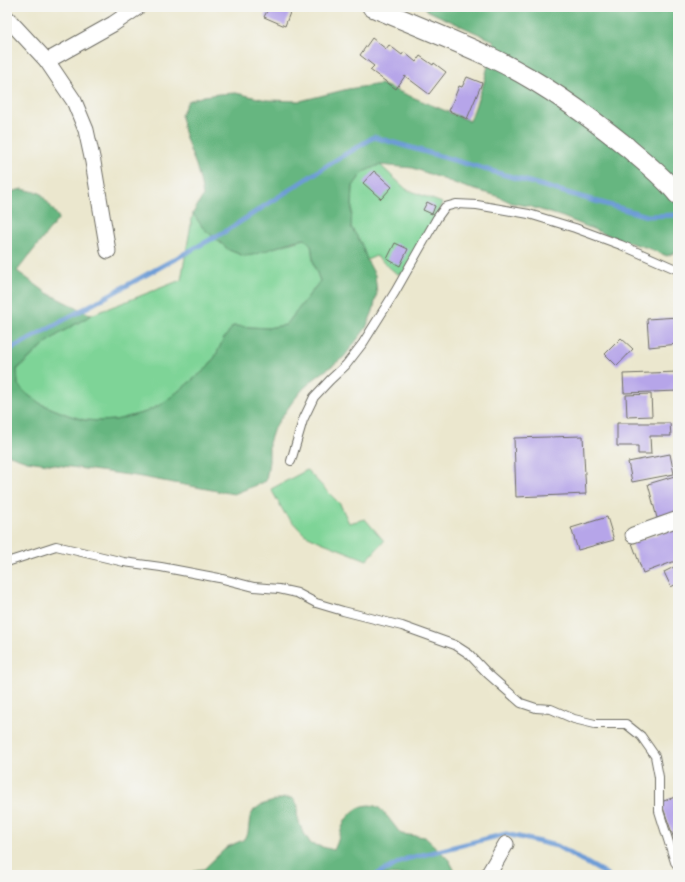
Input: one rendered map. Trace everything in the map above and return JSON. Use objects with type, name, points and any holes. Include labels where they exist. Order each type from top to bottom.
[{"type":"street","points":[[47,61],[113,24],[138,7]]},
{"type":"street","points":[[372,7],[490,57],[533,81],[570,104],[614,136],[654,170],[674,189],[678,195]]},
{"type":"street","points":[[7,18],[47,61],[74,101],[86,130],[108,251]]},
{"type":"street","points":[[633,535],[678,519]]},
{"type":"street","points":[[488,875],[506,844]]},
{"type":"lane","points":[[291,461],[303,420],[314,397],[346,365],[363,343],[445,207],[456,204],[477,205],[529,214],[575,228],[621,245],[678,270]]},
{"type":"lane","points":[[7,562],[56,546],[124,562],[161,566],[254,587],[279,589],[297,593],[316,603],[402,626],[455,645],[470,654],[488,674],[521,703],[536,708],[551,709],[574,719],[595,724],[626,724],[641,736],[655,756],[659,777],[659,811],[675,862],[678,866]]},
{"type":"green space","points":[[425,7],[678,7],[678,251],[667,256],[563,217],[528,206],[512,203],[497,196],[465,187],[413,168],[379,165],[363,172],[353,186],[351,227],[361,243],[367,260],[375,275],[377,293],[373,311],[366,328],[344,357],[303,389],[274,428],[269,443],[269,461],[266,481],[234,494],[136,476],[27,461],[7,454],[7,193],[22,189],[40,193],[59,218],[17,271],[47,293],[91,315],[53,338],[17,369],[18,385],[28,395],[41,404],[84,420],[116,420],[146,412],[162,404],[205,370],[215,357],[223,340],[233,326],[267,328],[286,325],[320,281],[314,265],[311,245],[305,239],[294,241],[253,255],[244,256],[229,250],[203,228],[193,213],[203,196],[196,165],[184,132],[181,115],[188,101],[204,96],[236,93],[267,100],[300,101],[348,89],[381,84],[470,121],[484,82],[494,41],[426,10]]},
{"type":"green space","points":[[379,164],[406,189],[442,203],[404,273],[397,274],[376,256],[367,260],[361,243],[351,227],[353,186],[363,172]]},
{"type":"green space","points":[[193,213],[203,228],[229,250],[244,256],[305,239],[311,245],[314,265],[320,281],[286,325],[267,328],[233,326],[223,340],[215,357],[205,370],[162,404],[146,412],[116,420],[84,420],[41,404],[28,395],[18,385],[17,370],[48,342],[91,315],[181,280]]},
{"type":"green space","points":[[307,470],[340,504],[349,523],[365,519],[384,541],[367,560],[304,534],[285,514],[271,489]]},
{"type":"green space","points":[[285,798],[293,798],[298,806],[297,814],[299,822],[311,844],[334,850],[343,824],[351,813],[360,807],[369,805],[374,806],[384,812],[401,834],[425,837],[449,860],[457,875],[190,875],[196,870],[204,869],[227,847],[243,840],[248,833],[250,817],[254,810],[261,805]]},
{"type":"building","points":[[269,7],[292,7],[285,26],[264,17]]},
{"type":"building","points":[[372,38],[386,49],[389,45],[402,55],[404,52],[416,62],[420,56],[433,65],[434,63],[446,72],[429,94],[405,76],[396,89],[370,70],[374,66],[360,55]]},
{"type":"building","points":[[467,77],[482,83],[467,119],[449,111],[459,86],[462,87]]},
{"type":"building","points":[[374,171],[392,187],[381,199],[363,183]]},
{"type":"building","points":[[427,202],[435,206],[432,214],[423,210]]},
{"type":"building","points":[[395,243],[408,249],[400,266],[387,259]]},
{"type":"building","points":[[678,317],[678,344],[649,347],[647,319]]},
{"type":"building","points":[[621,338],[633,349],[617,366],[605,354]]},
{"type":"building","points":[[678,372],[678,391],[624,393],[623,374]]},
{"type":"building","points":[[651,394],[652,416],[627,417],[626,395]]},
{"type":"building","points":[[617,423],[670,423],[671,436],[650,436],[651,454],[638,454],[638,446],[617,446]]},
{"type":"building","points":[[583,436],[586,494],[516,497],[514,438]]},
{"type":"building","points":[[670,454],[674,474],[632,482],[628,462]]},
{"type":"building","points":[[678,475],[678,512],[657,518],[648,484]]},
{"type":"building","points":[[607,517],[614,540],[578,550],[571,528]]},
{"type":"building","points":[[678,527],[678,560],[643,573],[632,543]]},
{"type":"building","points":[[678,565],[678,583],[671,587],[664,572]]},
{"type":"building","points":[[678,796],[678,850],[661,802]]},
{"type":"waterway","points":[[7,351],[226,231],[374,137],[647,216],[678,215]]},
{"type":"waterway","points":[[376,875],[406,859],[506,834],[557,846],[608,875]]}]
